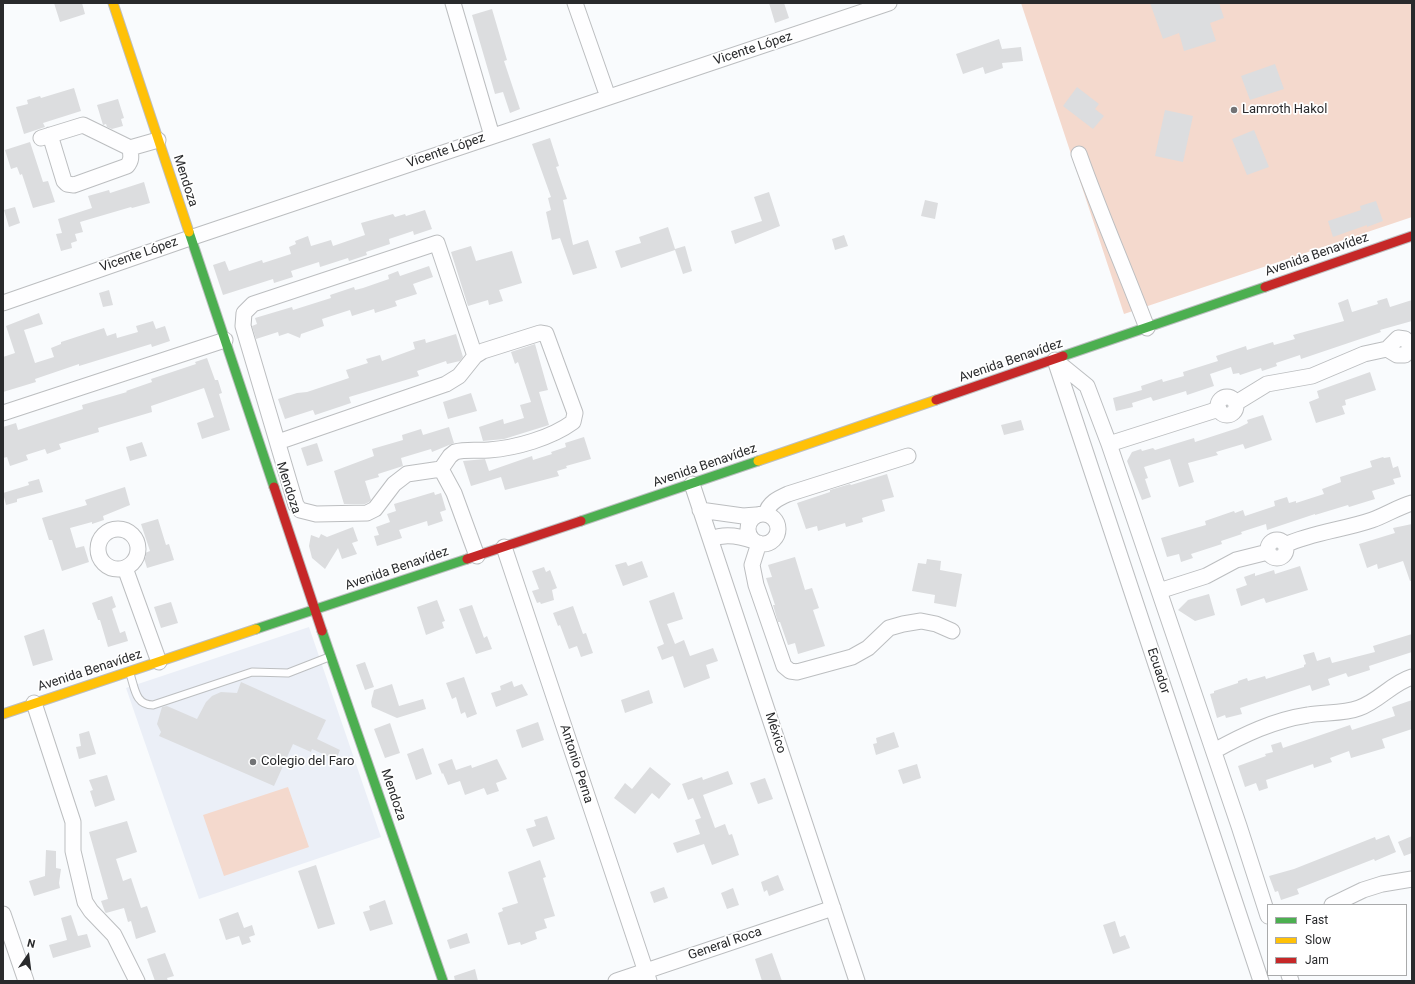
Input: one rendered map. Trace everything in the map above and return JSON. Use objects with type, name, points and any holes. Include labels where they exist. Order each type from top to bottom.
[{"type":"main road","name":"Mendoza","points":[[113,3],[315,611],[443,981]]},
{"type":"main road","name":"Avenida Benavídez","points":[[3,714],[692,484],[1412,236]]},
{"type":"street","points":[[453,3],[492,136]]},
{"type":"street","points":[[575,3],[608,97]]},
{"type":"street","name":"Vicente López","points":[[3,303],[190,238],[889,3]]},
{"type":"street","points":[[130,148],[132,158],[127,166],[74,185],[67,184],[64,181],[46,137],[83,125],[130,148],[158,140]]},
{"type":"street","points":[[1078,154],[1100,214],[1130,282],[1147,328]]},
{"type":"street","points":[[278,442],[446,384],[459,376],[476,356],[483,351],[540,333],[546,334],[575,413],[575,419],[569,425],[531,441],[494,450],[455,452],[450,456],[441,469],[406,474],[394,484],[375,509],[367,513],[354,515],[306,512],[300,510],[296,505],[243,326],[244,313],[254,304],[437,243],[476,356]]},
{"type":"street","points":[[3,413],[225,340]]},
{"type":"street","points":[[1109,444],[1219,409],[1222,414],[1231,415],[1236,408],[1236,403],[1267,384],[1312,376],[1364,354],[1387,349]]},
{"type":"street","points":[[1055,360],[1087,386],[1109,444],[1214,751],[1267,913]]},
{"type":"street","name":"Ecuador","points":[[1055,360],[1261,981]]},
{"type":"street","points":[[757,542],[751,537],[748,528],[750,523],[761,515],[775,500],[788,494],[908,456]]},
{"type":"street","points":[[441,469],[454,493],[477,556]]},
{"type":"street","name":"México","points":[[692,484],[857,981]]},
{"type":"street","points":[[1159,591],[1206,576],[1236,560],[1268,552],[1274,558],[1280,557],[1284,554],[1285,545],[1313,534],[1372,520],[1391,510],[1412,503]]},
{"type":"street","points":[[700,510],[744,516],[761,515],[775,519],[779,528],[776,537],[769,543],[757,542],[742,537],[720,536],[711,540]]},
{"type":"street","points":[[757,542],[752,566],[756,585],[784,666],[790,671],[797,672],[852,657],[868,648],[889,628],[903,624],[921,621],[936,624],[952,631]]},
{"type":"street","name":"Antonio Perna","points":[[504,547],[647,976]]},
{"type":"street","points":[[126,568],[159,662]]},
{"type":"street","points":[[1214,751],[1244,734],[1290,719],[1359,708],[1370,703],[1396,684],[1412,677]]},
{"type":"street","points":[[34,703],[73,822],[73,851],[86,902],[91,911],[114,935],[137,981]]},
{"type":"street","points":[[1334,904],[1363,890],[1382,884],[1412,878]]},
{"type":"street","name":"General Roca","points":[[616,981],[647,976],[833,908]]},
{"type":"street","points":[[3,914],[26,981]]},
{"type":"lane","points":[[129,672],[140,701],[146,705],[153,705],[252,672],[288,673],[331,656]]},
{"type":"shaded area","name":"Lamroth Hakol","points":[[1021,3],[1412,3],[1412,217],[1124,314]]},
{"type":"shaded area","name":"Colegio del Faro","points":[[309,627],[381,837],[199,899],[126,688]]},
{"type":"shaded area","points":[[288,787],[309,847],[224,876],[203,815]]},
{"type":"building","points":[[54,3],[82,3],[85,14],[60,22]]},
{"type":"building","points":[[769,3],[784,3],[789,18],[775,23]]},
{"type":"building","points":[[1150,3],[1219,3],[1224,18],[1210,23],[1216,41],[1184,51],[1179,33],[1163,39]]},
{"type":"building","points":[[492,9],[507,60],[504,61],[520,109],[510,113],[503,92],[495,94],[472,15]]},
{"type":"building","points":[[999,39],[1002,49],[1021,47],[1023,61],[1002,63],[1003,68],[985,74],[983,67],[963,74],[956,54]]},
{"type":"building","points":[[1275,64],[1284,89],[1250,100],[1241,76]]},
{"type":"building","points":[[1077,87],[1099,104],[1095,109],[1104,116],[1093,129],[1063,106]]},
{"type":"building","points":[[74,88],[81,111],[43,123],[45,127],[24,134],[16,107],[28,104],[27,100],[40,96],[41,98]]},
{"type":"building","points":[[118,99],[124,118],[121,119],[123,126],[112,129],[107,127],[106,124],[103,125],[97,105]]},
{"type":"building","points":[[1165,110],[1193,116],[1183,162],[1155,156]]},
{"type":"building","points":[[1254,130],[1269,167],[1247,175],[1232,139]]},
{"type":"building","points":[[550,138],[559,166],[556,167],[567,199],[563,200],[573,245],[588,240],[597,268],[573,275],[560,238],[552,240],[546,212],[551,210],[548,198],[551,197],[532,144]]},
{"type":"building","points":[[30,142],[43,182],[48,181],[55,202],[33,208],[22,174],[20,175],[17,167],[11,169],[5,150]]},
{"type":"building","points":[[144,182],[150,203],[80,222],[83,232],[75,234],[77,241],[71,243],[72,248],[61,251],[56,234],[62,233],[58,219],[92,208],[88,196],[109,190],[110,193]]},
{"type":"building","points":[[769,192],[780,226],[735,244],[731,231],[762,221],[754,197]]},
{"type":"building","points":[[925,200],[938,203],[935,219],[921,216]]},
{"type":"building","points":[[1376,201],[1383,221],[1333,237],[1328,221],[1361,210],[1360,206]]},
{"type":"building","points":[[15,207],[20,223],[9,227],[4,210]]},
{"type":"building","points":[[425,210],[432,229],[414,235],[413,231],[389,239],[390,244],[366,252],[367,255],[349,261],[348,258],[320,267],[319,262],[291,271],[293,277],[274,283],[273,279],[223,295],[213,265],[225,261],[229,271],[262,260],[263,263],[291,254],[289,247],[296,244],[295,241],[308,236],[311,246],[331,240],[333,246],[365,235],[361,223],[393,214],[395,217],[405,214],[406,216]]},
{"type":"building","points":[[668,227],[675,249],[685,246],[692,271],[683,274],[675,250],[621,268],[615,251],[641,243],[639,237]]},
{"type":"building","points":[[844,235],[848,246],[835,250],[832,239]]},
{"type":"building","points":[[471,246],[476,261],[512,251],[522,283],[499,290],[503,301],[489,305],[488,300],[468,306],[451,252]]},
{"type":"building","points":[[429,266],[433,277],[413,284],[417,294],[395,301],[397,306],[375,313],[374,309],[352,316],[350,310],[322,319],[324,326],[301,334],[300,338],[288,333],[279,336],[278,332],[256,339],[252,326],[257,324],[255,318],[292,307],[293,310],[331,298],[330,295],[354,287],[355,290],[363,288],[389,279],[388,275],[398,271],[400,276]]},
{"type":"building","points":[[109,290],[113,305],[103,307],[99,293]]},
{"type":"building","points":[[1387,298],[1390,307],[1412,300],[1412,321],[1380,330],[1381,332],[1301,359],[1300,355],[1276,363],[1277,366],[1262,371],[1261,368],[1240,375],[1239,373],[1233,374],[1231,367],[1210,374],[1214,386],[1187,395],[1186,391],[1153,401],[1151,397],[1132,403],[1133,407],[1116,411],[1113,398],[1142,390],[1141,386],[1162,379],[1163,382],[1184,376],[1183,372],[1218,361],[1216,356],[1246,346],[1247,350],[1273,342],[1274,345],[1295,339],[1293,335],[1344,321],[1338,303],[1348,299],[1352,312],[1378,304],[1377,301]]},
{"type":"building","points":[[39,313],[43,324],[24,330],[35,363],[54,357],[51,348],[61,344],[61,342],[104,328],[107,336],[116,333],[117,338],[138,332],[136,326],[153,321],[156,329],[165,326],[170,341],[152,347],[151,344],[79,366],[79,364],[35,379],[36,382],[3,392],[3,357],[15,353],[6,326]]},
{"type":"building","points":[[456,334],[463,357],[460,361],[447,364],[446,361],[417,371],[419,376],[349,397],[351,403],[315,415],[313,410],[285,419],[278,399],[297,393],[307,392],[349,378],[346,370],[368,363],[366,359],[380,355],[382,361],[415,349],[413,342],[425,339],[426,343]]},
{"type":"building","points":[[535,344],[548,390],[539,392],[549,425],[504,439],[483,441],[479,427],[503,419],[504,424],[524,418],[520,405],[531,402],[518,362],[515,364],[511,352]]},
{"type":"building","points":[[207,358],[215,380],[218,380],[222,393],[219,394],[230,430],[202,439],[197,423],[214,417],[204,388],[151,406],[152,412],[98,428],[99,432],[59,444],[61,449],[47,454],[45,449],[26,455],[28,460],[10,466],[7,457],[3,458],[3,427],[16,423],[18,430],[83,409],[82,405],[127,392],[126,391],[152,382],[151,379],[196,364],[195,362]]},
{"type":"building","points":[[1370,372],[1376,390],[1345,400],[1346,405],[1342,406],[1345,414],[1316,423],[1309,402],[1319,398],[1317,391]]},
{"type":"building","points":[[471,393],[477,411],[448,419],[443,402]]},
{"type":"building","points":[[1263,415],[1272,440],[1245,449],[1243,444],[1216,452],[1218,455],[1188,463],[1194,482],[1179,487],[1170,459],[1144,467],[1148,478],[1145,479],[1151,497],[1142,500],[1127,461],[1132,452],[1141,449],[1142,451],[1153,448],[1155,450],[1194,438],[1195,442],[1238,428],[1248,423],[1247,420]]},
{"type":"building","points":[[1021,420],[1024,430],[1004,435],[1001,425]]},
{"type":"building","points":[[449,427],[454,443],[432,452],[431,449],[401,458],[403,466],[378,474],[379,477],[365,481],[371,500],[369,502],[365,504],[344,504],[334,471],[374,456],[372,449],[403,440],[402,435],[421,429],[423,435]]},
{"type":"building","points":[[584,437],[591,459],[566,466],[567,468],[557,471],[559,476],[505,490],[501,477],[471,486],[463,461],[485,459],[489,471],[532,456],[533,460],[552,454],[551,452],[566,447],[565,443]]},
{"type":"building","points":[[142,442],[147,456],[130,461],[126,447]]},
{"type":"building","points":[[317,443],[323,461],[307,466],[301,448]]},
{"type":"building","points":[[1383,457],[1390,457],[1393,468],[1398,466],[1401,477],[1393,479],[1395,484],[1372,491],[1375,499],[1349,507],[1348,505],[1315,514],[1267,530],[1266,524],[1241,532],[1242,534],[1221,541],[1222,544],[1191,554],[1193,558],[1181,562],[1179,554],[1167,557],[1161,538],[1206,525],[1205,521],[1234,511],[1235,513],[1243,510],[1245,516],[1275,506],[1274,501],[1287,497],[1289,503],[1296,501],[1296,503],[1324,494],[1322,489],[1341,482],[1340,477],[1372,467],[1370,461]]},
{"type":"building","points":[[887,474],[894,497],[882,500],[885,511],[862,518],[863,522],[846,527],[845,523],[818,531],[817,526],[806,529],[797,503],[830,492],[830,490]]},
{"type":"building","points":[[39,479],[43,492],[17,499],[17,502],[6,505],[3,493],[29,485],[28,482]]},
{"type":"building","points":[[125,487],[130,505],[103,516],[104,520],[70,528],[76,548],[84,546],[89,562],[62,571],[52,540],[49,540],[42,518],[87,505],[85,500]]},
{"type":"building","points":[[434,492],[435,495],[441,493],[446,510],[440,512],[443,521],[428,526],[427,521],[399,530],[402,538],[377,546],[374,536],[379,535],[376,527],[390,522],[387,514],[396,511],[394,504]]},
{"type":"building","points":[[158,519],[166,545],[169,544],[174,560],[147,568],[144,558],[146,557],[145,553],[150,551],[141,524]]},
{"type":"building","points":[[1412,524],[1412,581],[1410,581],[1403,561],[1378,569],[1377,564],[1367,568],[1359,544],[1395,533],[1393,528]]},
{"type":"building","points":[[353,527],[358,541],[352,543],[357,554],[342,559],[338,548],[325,569],[312,558],[309,546],[311,535],[319,538],[321,534],[327,537]]},
{"type":"building","points":[[795,557],[805,590],[812,588],[819,608],[813,610],[825,646],[798,654],[795,643],[788,645],[780,622],[778,622],[773,605],[775,605],[766,578],[772,577],[768,565]]},
{"type":"building","points":[[927,559],[941,561],[940,570],[962,574],[956,607],[934,603],[935,595],[912,591],[918,563],[926,564]]},
{"type":"building","points":[[642,561],[648,577],[623,586],[615,565],[626,562],[628,566]]},
{"type":"building","points":[[1300,566],[1308,590],[1266,603],[1264,598],[1241,606],[1236,589],[1247,585],[1244,577],[1255,573],[1255,576],[1274,570],[1275,574]]},
{"type":"building","points":[[544,567],[546,572],[550,570],[557,588],[552,590],[554,600],[541,604],[540,602],[537,603],[532,591],[539,589],[532,571]]},
{"type":"building","points":[[674,592],[683,619],[667,624],[675,644],[684,640],[690,656],[713,648],[718,661],[706,665],[710,678],[684,688],[673,656],[662,660],[657,647],[664,644],[649,601]]},
{"type":"building","points":[[1209,594],[1215,615],[1195,621],[1178,610],[1188,600]]},
{"type":"building","points":[[112,596],[116,607],[112,609],[120,633],[125,631],[128,641],[108,647],[100,620],[98,620],[92,603]]},
{"type":"building","points":[[437,600],[445,621],[442,622],[444,628],[426,635],[417,607]]},
{"type":"building","points":[[171,602],[178,623],[161,628],[154,607]]},
{"type":"building","points":[[472,605],[484,638],[487,636],[492,649],[476,654],[459,609]]},
{"type":"building","points":[[573,606],[583,634],[586,633],[593,653],[581,657],[577,646],[569,649],[560,625],[558,626],[553,613]]},
{"type":"building","points":[[44,629],[53,660],[33,666],[24,636]]},
{"type":"building","points":[[1412,634],[1412,652],[1369,666],[1370,670],[1348,677],[1346,673],[1328,679],[1330,685],[1312,691],[1310,685],[1240,708],[1242,714],[1226,718],[1225,715],[1217,718],[1210,694],[1214,693],[1214,691],[1238,683],[1238,681],[1247,678],[1248,681],[1265,676],[1266,679],[1304,667],[1306,664],[1303,655],[1314,652],[1317,661],[1330,657],[1332,663],[1375,652],[1373,646]]},
{"type":"building","points":[[365,662],[374,687],[365,690],[356,665]]},
{"type":"building","points":[[464,677],[477,714],[467,718],[465,712],[461,714],[456,697],[452,699],[446,683]]},
{"type":"building","points":[[512,681],[514,687],[522,684],[528,695],[496,707],[491,693],[501,690],[500,686]]},
{"type":"building","points":[[241,682],[326,720],[317,739],[340,750],[336,760],[312,749],[311,752],[293,744],[274,786],[159,736],[161,732],[157,724],[162,707],[167,706],[197,719],[206,702],[212,696],[221,692],[237,693]]},
{"type":"building","points":[[392,684],[399,706],[423,699],[426,709],[397,718],[372,707],[371,702],[374,690]]},
{"type":"building","points":[[649,690],[653,703],[625,713],[621,700]]},
{"type":"building","points":[[1412,700],[1412,729],[1382,739],[1385,748],[1351,758],[1349,751],[1330,758],[1332,762],[1314,768],[1313,764],[1266,780],[1268,788],[1259,791],[1256,783],[1245,787],[1238,766],[1273,752],[1271,745],[1281,742],[1283,748],[1350,725],[1352,730],[1395,716],[1392,707]]},
{"type":"building","points":[[538,722],[544,740],[522,748],[516,730]]},
{"type":"building","points":[[390,723],[400,753],[385,758],[374,729]]},
{"type":"building","points":[[89,731],[96,754],[79,759],[76,747],[81,746],[79,734]]},
{"type":"building","points":[[894,732],[899,747],[876,755],[873,744],[877,743],[876,738]]},
{"type":"building","points":[[423,748],[432,774],[416,780],[407,754]]},
{"type":"building","points":[[452,759],[456,770],[471,765],[472,768],[497,759],[507,779],[496,783],[499,791],[487,795],[484,788],[465,795],[460,781],[448,785],[438,764]]},
{"type":"building","points":[[917,764],[921,778],[903,784],[898,770]]},
{"type":"building","points":[[650,767],[671,784],[659,799],[652,793],[635,814],[614,798],[625,783],[632,789]]},
{"type":"building","points":[[728,771],[733,784],[703,795],[715,828],[725,824],[729,835],[732,834],[739,855],[712,865],[704,844],[677,853],[673,843],[700,834],[695,820],[701,818],[693,798],[688,800],[682,784],[702,777],[703,780]]},
{"type":"building","points":[[107,775],[115,800],[95,807],[90,791],[93,790],[89,780]]},
{"type":"building","points":[[765,778],[773,799],[758,804],[750,783]]},
{"type":"building","points":[[547,816],[555,839],[533,847],[526,829],[536,826],[534,820]]},
{"type":"building","points":[[127,821],[137,852],[116,859],[123,881],[131,878],[141,908],[147,906],[156,932],[136,939],[131,921],[128,922],[124,908],[105,912],[101,901],[108,899],[89,832]]},
{"type":"building","points":[[1389,835],[1396,852],[1297,889],[1299,894],[1281,900],[1278,891],[1275,892],[1269,876],[1294,869],[1375,837],[1376,840]]},
{"type":"building","points":[[1412,836],[1412,853],[1404,856],[1398,842]]},
{"type":"building","points":[[46,850],[56,851],[56,868],[61,869],[59,883],[60,888],[34,896],[29,881],[45,876]]},
{"type":"building","points":[[540,860],[546,877],[543,878],[555,916],[544,919],[547,928],[535,932],[537,939],[521,945],[520,942],[508,945],[498,913],[503,911],[502,908],[518,903],[508,872]]},
{"type":"building","points":[[316,865],[335,924],[318,929],[298,871]]},
{"type":"building","points":[[778,875],[784,890],[769,896],[767,890],[764,892],[761,882]]},
{"type":"building","points":[[664,887],[668,898],[654,903],[650,892]]},
{"type":"building","points":[[733,888],[739,905],[727,909],[721,893]]},
{"type":"building","points":[[385,900],[393,924],[370,931],[363,912],[370,910],[369,906]]},
{"type":"building","points":[[238,912],[244,928],[252,925],[255,935],[249,937],[251,942],[242,945],[239,936],[226,940],[219,919]]},
{"type":"building","points":[[71,915],[78,936],[87,934],[91,947],[53,958],[49,945],[67,940],[61,918]]},
{"type":"building","points":[[1115,921],[1120,937],[1125,935],[1130,948],[1113,954],[1103,925]]},
{"type":"building","points":[[467,933],[470,943],[450,949],[447,940]]},
{"type":"building","points":[[165,953],[174,976],[167,978],[168,981],[155,981],[147,959]]},
{"type":"building","points":[[772,953],[782,981],[762,981],[755,959]]},
{"type":"building","points":[[475,969],[478,981],[455,981],[454,976]]},
{"type":"traffic: fast","points":[[189,232],[274,487]]},
{"type":"traffic: fast","points":[[1063,356],[1265,287]]},
{"type":"traffic: fast","points":[[581,521],[758,461]]},
{"type":"traffic: fast","points":[[256,629],[467,559]]},
{"type":"traffic: fast","points":[[322,631],[443,981]]},
{"type":"traffic: slow","points":[[113,3],[189,232]]},
{"type":"traffic: slow","points":[[758,461],[936,400]]},
{"type":"traffic: slow","points":[[3,714],[256,629]]},
{"type":"traffic: jam","points":[[1265,287],[1412,236]]},
{"type":"traffic: jam","points":[[936,400],[1063,356]]},
{"type":"traffic: jam","points":[[274,487],[322,631]]},
{"type":"traffic: jam","points":[[467,559],[581,521]]},
{"type":"place","name":"Lamroth Hakol","points":[[1234,110]]},
{"type":"place","name":"Colegio del Faro","points":[[253,762]]}]
